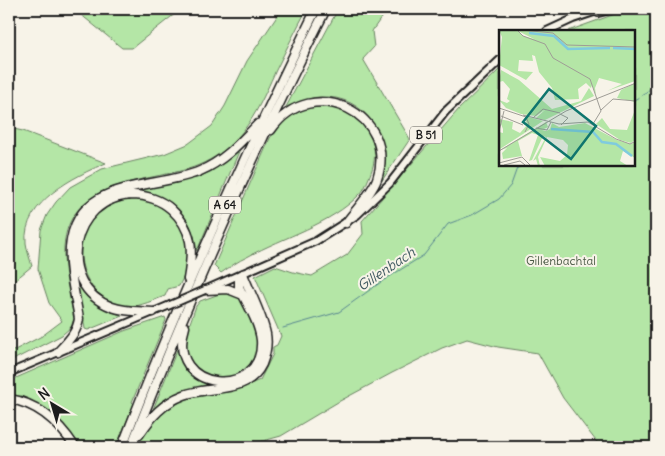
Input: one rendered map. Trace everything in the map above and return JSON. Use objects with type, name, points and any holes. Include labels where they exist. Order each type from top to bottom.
[{"type":"highway","name":"A 64","points":[[122,447],[186,291],[263,119],[316,9]]},
{"type":"highway","name":"A 64","points":[[131,447],[198,285],[291,78],[326,9]]},
{"type":"highway","points":[[260,146],[281,117],[303,104],[321,102],[343,105],[364,120],[377,141],[380,154],[379,167],[372,189],[346,223]]},
{"type":"highway","points":[[58,352],[72,336],[78,325],[79,319],[70,249],[72,234],[78,220],[86,210],[105,195],[121,189],[181,177],[211,166],[235,149],[263,119]]},
{"type":"highway","points":[[154,312],[122,310],[111,307],[97,298],[83,282],[76,262],[75,249],[82,226],[98,206],[124,195],[136,195],[160,201],[176,213],[188,231],[192,256],[186,291]]},
{"type":"highway","points":[[198,285],[182,334],[182,349],[185,360],[194,371],[211,380],[225,382],[237,379],[250,371],[258,358],[261,346],[259,331],[238,285],[242,274]]},
{"type":"highway","points":[[131,447],[151,418],[170,401],[189,393],[239,384],[251,377],[260,367],[266,349],[266,336],[242,274]]},
{"type":"highway","points":[[205,290],[228,289],[243,295]]},
{"type":"highway","points":[[9,399],[36,408],[59,425],[75,447]]},
{"type":"main road","points":[[549,30],[602,9]]},
{"type":"main road","points":[[573,19],[612,9]]},
{"type":"main road","name":"B 51","points":[[9,373],[301,249],[325,237],[366,208],[382,192],[438,119],[499,61]]},
{"type":"green space","points":[[74,9],[181,9],[132,48],[122,48]]},
{"type":"green space","points":[[282,9],[307,9],[261,101],[244,130],[224,150],[204,163],[188,169],[110,188],[93,197],[78,209],[69,226],[64,247],[66,274],[74,319],[71,327],[62,335],[9,362],[9,353],[42,336],[62,321],[49,303],[38,269],[41,230],[47,215],[56,202],[70,187],[102,169],[164,154],[188,144],[212,126],[225,106],[247,61]]},
{"type":"green space","points":[[338,9],[385,9],[386,11],[372,31],[374,47],[363,59],[410,139],[381,182],[384,166],[383,151],[379,136],[363,112],[351,103],[336,98],[319,97],[286,107]]},
{"type":"green space","name":"Gillenbachtal","points":[[629,9],[656,9],[656,447],[599,447],[563,398],[538,353],[498,347],[467,339],[442,348],[392,373],[281,436],[242,447],[137,447],[153,421],[167,407],[176,402],[196,395],[227,392],[260,380],[273,354],[273,347],[277,345],[281,336],[255,276],[275,266],[312,276],[347,255],[363,234],[362,221],[459,109],[499,70],[499,166],[635,166],[635,30],[571,30]]},
{"type":"green space","points":[[321,105],[351,115],[368,132],[374,145],[375,156],[372,170],[364,189],[348,205],[335,214],[234,264],[221,273],[214,266],[270,138],[285,119],[297,111]]},
{"type":"green space","points":[[9,128],[23,131],[106,163],[66,183],[41,203],[32,215],[27,228],[26,243],[32,266],[9,285]]},
{"type":"green space","points":[[240,149],[197,251],[190,227],[178,209],[159,197],[135,191],[135,189],[197,178],[212,171]]},
{"type":"green space","points":[[132,198],[155,202],[170,211],[185,234],[188,263],[179,286],[168,289],[165,296],[129,307],[107,300],[97,292],[84,270],[81,245],[84,232],[103,208]]},
{"type":"green space","points":[[79,281],[90,298],[102,307],[122,316],[88,330],[85,329],[77,282]]},
{"type":"green space","points":[[225,292],[235,293],[242,299],[257,332],[259,344],[253,362],[247,370],[229,379],[209,378],[192,365],[185,346],[186,334],[196,306],[200,301]]},
{"type":"green space","points":[[165,317],[166,320],[132,402],[134,404],[116,447],[79,447],[66,428],[50,413],[30,402],[9,395],[9,381],[124,331]]},
{"type":"green space","points":[[178,347],[203,380],[219,385],[218,387],[197,389],[152,412]]},
{"type":"waterway","name":"Gillenbach","points":[[635,99],[646,93],[656,82]]},
{"type":"waterway","name":"Gillenbach","points":[[283,328],[339,312],[381,282],[424,255],[448,224],[472,215],[499,199],[511,185],[517,168],[523,166]]}]
